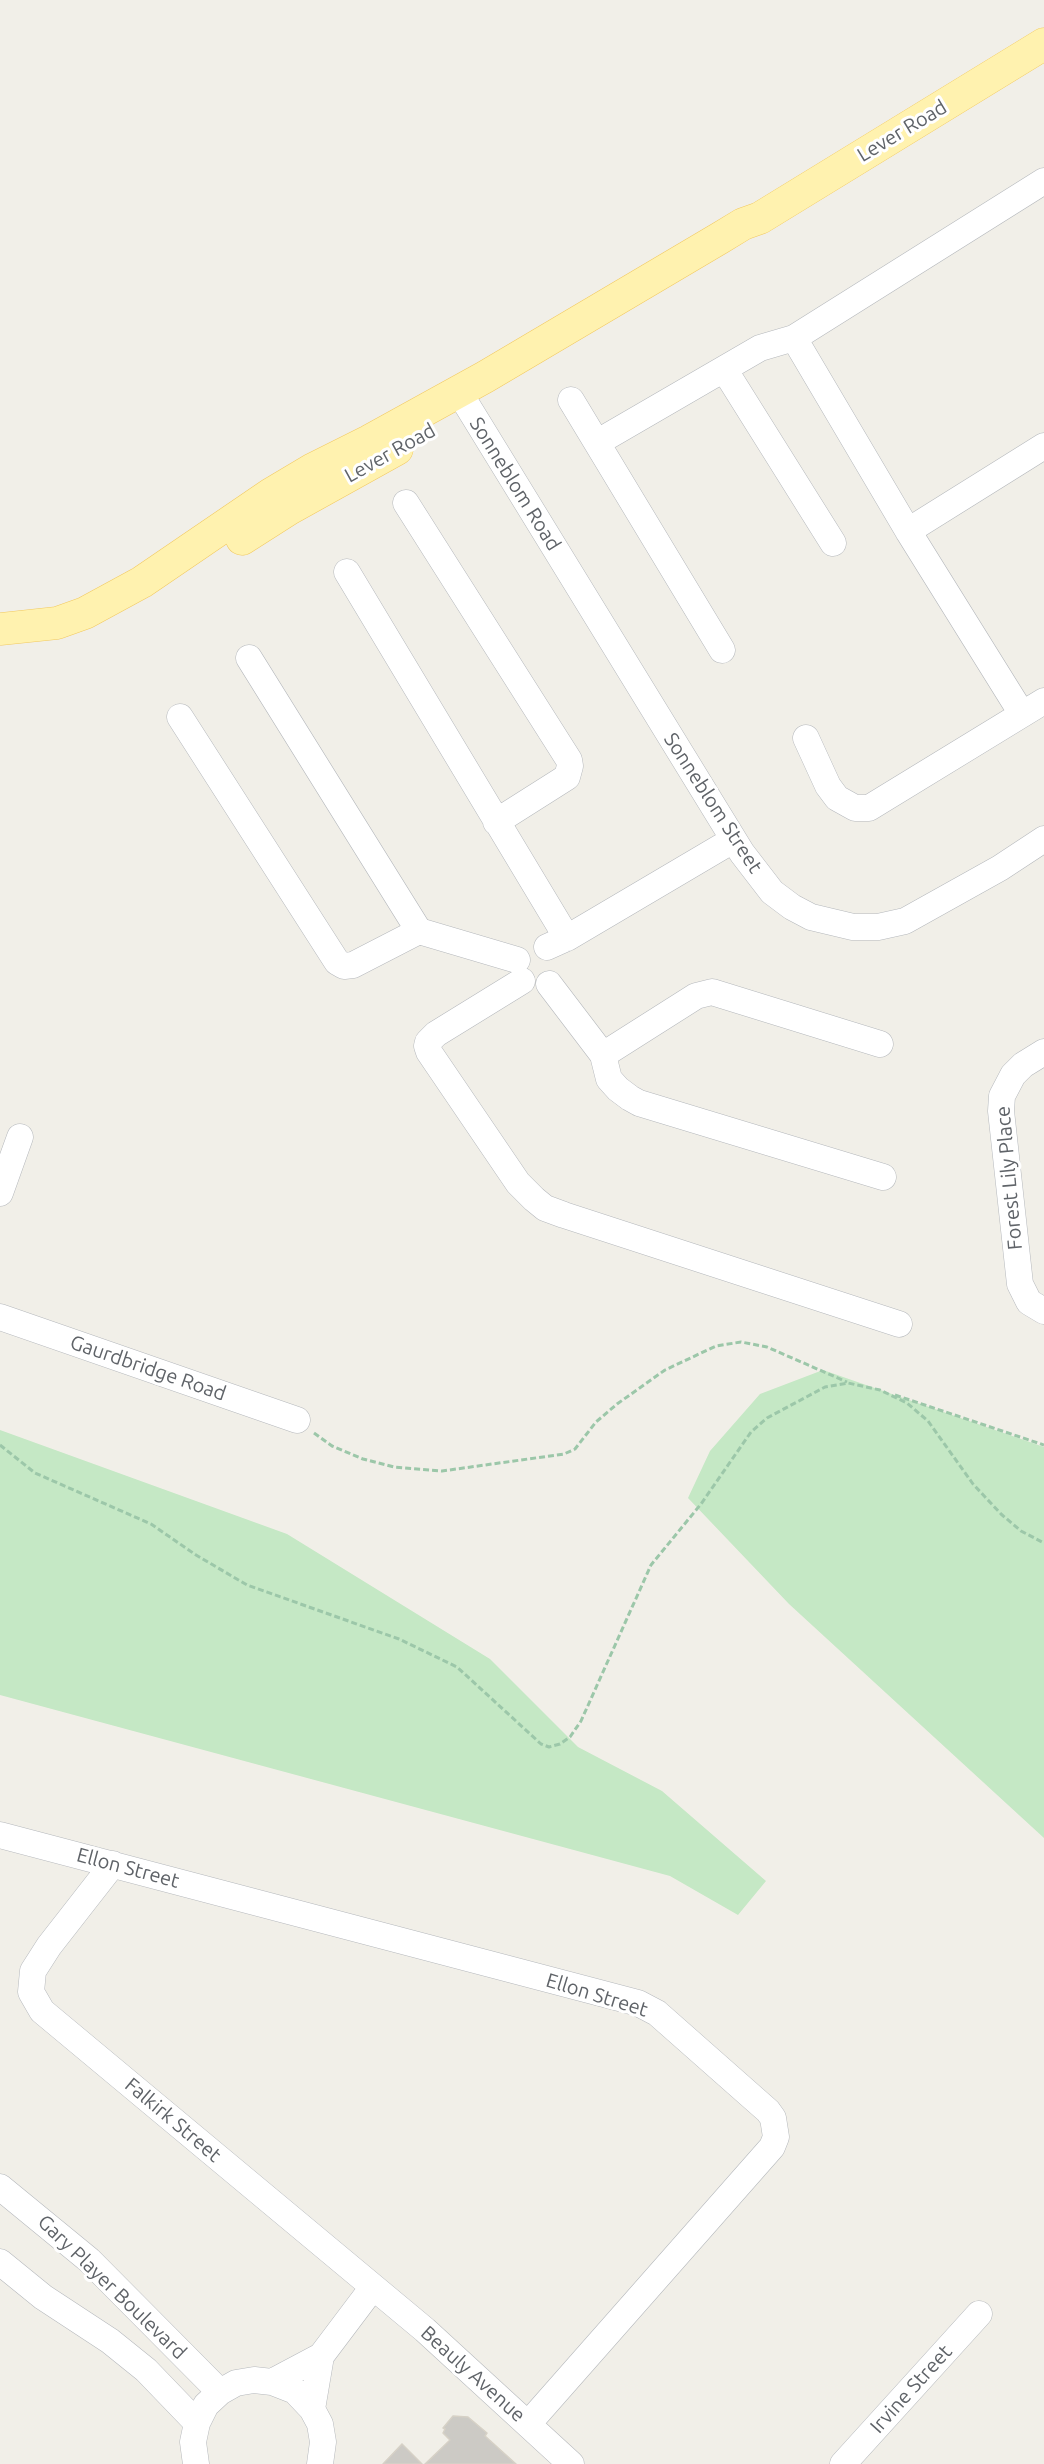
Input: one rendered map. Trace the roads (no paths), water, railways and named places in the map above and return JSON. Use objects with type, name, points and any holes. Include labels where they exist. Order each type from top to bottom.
[{"type":"main road","name":"Lever Road","points":[[0,642],[61,635],[88,627],[157,593],[464,400],[640,304],[727,246],[760,218],[1044,44]]},
{"type":"main road","name":"Lever Road","points":[[0,629],[57,623],[94,608],[142,582],[271,494],[313,469],[369,441],[464,400]]},
{"type":"street","points":[[598,442],[760,348],[794,338],[1044,181]]},
{"type":"street","points":[[794,338],[908,531],[1022,714]]},
{"type":"street","points":[[724,369],[833,543]]},
{"type":"street","name":"Sonneblom Road","points":[[464,400],[572,577]]},
{"type":"street","points":[[571,400],[722,650]]},
{"type":"street","points":[[908,531],[1044,446]]},
{"type":"street","points":[[406,503],[569,760],[567,777],[496,822]]},
{"type":"street","points":[[249,658],[419,931],[519,971],[535,987],[549,984],[558,972],[557,948],[496,822],[346,572]]},
{"type":"street","name":"Sonneblom Street","points":[[572,577],[737,846],[772,892],[792,907],[831,923],[853,927],[878,927],[905,921],[924,912],[1044,839]]},
{"type":"street","points":[[806,738],[828,786],[837,798],[855,808],[869,808],[1044,701]]},
{"type":"street","points":[[180,717],[325,946],[340,965],[353,965],[419,931]]},
{"type":"street","points":[[737,846],[557,948],[532,946],[525,949],[519,971],[436,1034],[428,1042],[429,1052],[518,1183],[545,1208],[898,1324]]},
{"type":"street","points":[[549,984],[603,1055],[609,1078],[618,1089],[639,1103],[883,1177]]},
{"type":"street","points":[[603,1055],[696,996],[712,992],[880,1044]]},
{"type":"street","name":"Forest Lily Place","points":[[1044,1052],[1023,1065],[1013,1075],[1002,1096],[1001,1111],[1020,1284],[1029,1302],[1044,1311]]},
{"type":"street","points":[[0,1193],[20,1137]]},
{"type":"street","name":"Gaurdbridge Road","points":[[0,1317],[297,1420]]},
{"type":"street","name":"Ellon Street","points":[[0,1835],[638,2003],[657,2013],[768,2111],[773,2118],[776,2137],[772,2147],[528,2424]]},
{"type":"street","name":"Falkirk Street","points":[[113,1864],[49,1946],[33,1971],[31,1992],[35,2001],[42,2011],[373,2287]]},
{"type":"street","name":"Gary Player Boulevard","points":[[0,2187],[89,2260],[220,2392]]},
{"type":"street","name":"Gary Player Boulevard","points":[[0,2262],[43,2297],[110,2341],[146,2370],[197,2422]]},
{"type":"street","points":[[272,2382],[321,2356],[373,2287]]},
{"type":"street","name":"Beauly Avenue","points":[[373,2287],[425,2330],[571,2464]]},
{"type":"street","name":"Irvine Street","points":[[843,2464],[979,2314]]},
{"type":"street","points":[[312,2409],[321,2356]]},
{"type":"street","points":[[196,2464],[193,2442],[197,2422],[206,2405],[220,2392],[236,2384],[254,2380],[272,2382],[295,2391],[312,2409],[320,2424],[323,2442],[320,2464]]}]
